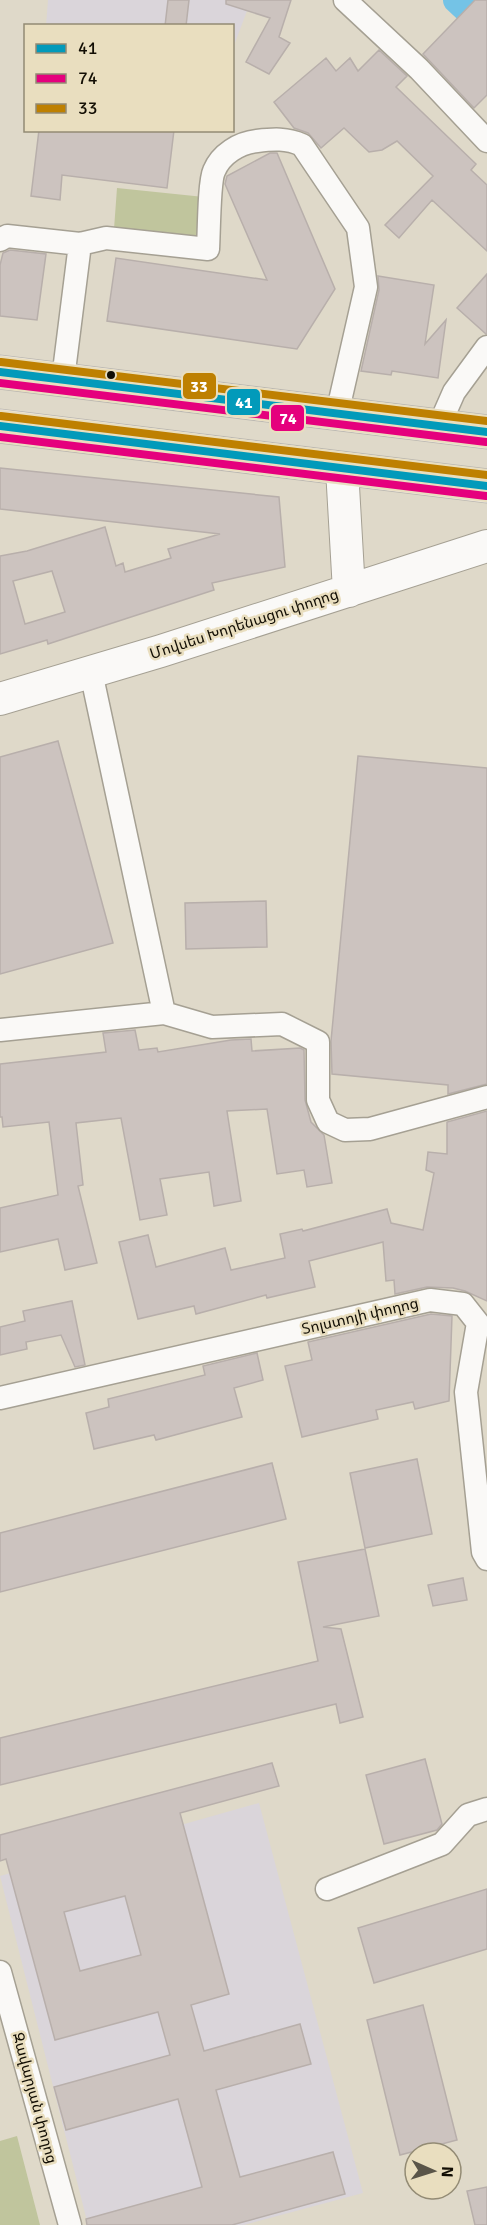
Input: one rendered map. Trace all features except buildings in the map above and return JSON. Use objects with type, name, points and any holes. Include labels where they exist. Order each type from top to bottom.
[{"type":"main road","points":[[0,372],[487,432]]},
{"type":"main road","points":[[0,426],[342,470],[487,486]]},
{"type":"main road","points":[[342,470],[350,591]]},
{"type":"main road","name":"Մովսես Խորենացու փողոց","points":[[0,709],[487,546]]},
{"type":"main road","name":"Մովսես Խորենացու փողոց","points":[[0,699],[272,631],[487,565]]},
{"type":"street","points":[[345,0],[419,69],[487,141]]},
{"type":"street","points":[[0,240],[7,236],[80,244],[106,238],[208,249],[212,173],[222,156],[246,142],[293,140],[302,145],[358,228],[366,287],[337,414]]},
{"type":"street","points":[[63,379],[80,244]]},
{"type":"street","points":[[439,426],[454,392],[487,347]]},
{"type":"street","points":[[92,677],[164,1013]]},
{"type":"street","points":[[0,1030],[164,1013],[212,1027],[282,1024],[318,1042],[318,1100],[328,1122],[345,1130],[370,1129],[487,1096]]},
{"type":"street","name":"Տոլստոյի փողոց","points":[[0,1398],[430,1300],[463,1304],[478,1323],[466,1392],[483,1552],[487,1559]]},
{"type":"street","points":[[327,1889],[442,1844],[468,1815],[487,1809]]},
{"type":"street","name":"Զավարյան փողոց","points":[[0,1972],[70,2225]]},
{"type":"shaded area","points":[[48,0],[291,0],[284,23],[247,11],[234,45],[234,24],[46,24]]},
{"type":"shaded area","points":[[259,1803],[363,2193],[244,2225],[88,2225],[0,1876]]},
{"type":"green space","points":[[117,188],[204,197],[202,236],[114,229]]},
{"type":"green space","points":[[17,2136],[40,2225],[0,2225],[0,2141]]},
{"type":"waterway","points":[[456,0],[487,29]]},
{"type":"transit line","name":"33","points":[[1,362],[487,421]]},
{"type":"transit line","name":"41","points":[[0,372],[487,432]]},
{"type":"transit line","name":"74","points":[[0,383],[486,442]]},
{"type":"transit line","name":"33","points":[[1,416],[487,475]]},
{"type":"transit line","name":"41","points":[[0,426],[487,486]]},
{"type":"transit line","name":"74","points":[[0,437],[486,496]]}]
